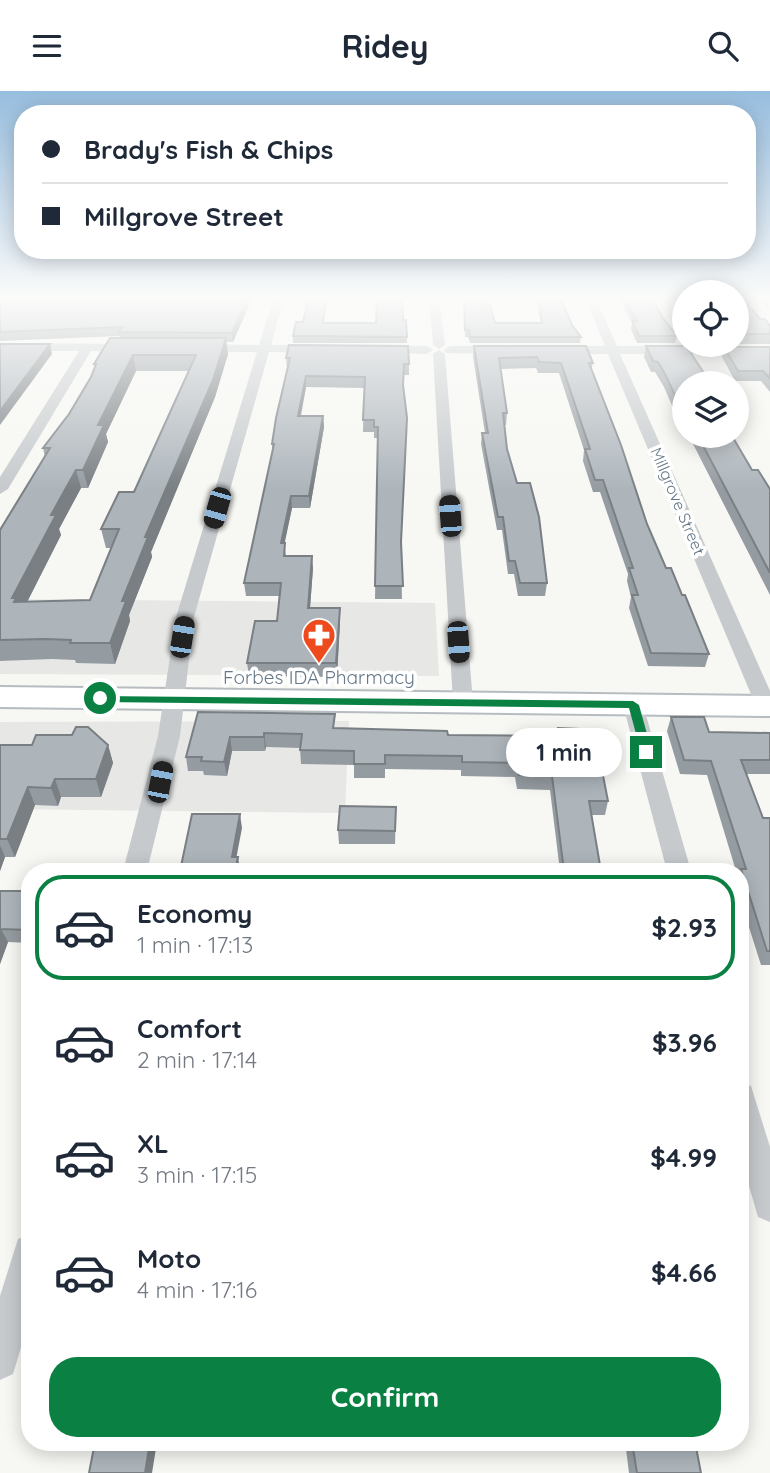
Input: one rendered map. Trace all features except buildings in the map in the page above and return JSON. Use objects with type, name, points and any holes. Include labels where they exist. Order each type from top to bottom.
[{"type":"main road","points":[[0,697],[768,706]]},
{"type":"street","points":[[0,489],[79,361]]},
{"type":"street","points":[[137,863],[160,782],[169,736],[185,617],[261,361]]},
{"type":"street","points":[[439,361],[463,703]]},
{"type":"street","name":"Millgrove Street","points":[[618,361],[768,706]]},
{"type":"street","points":[[633,705],[677,863]]},
{"type":"street","points":[[749,1129],[770,1206]]},
{"type":"street","points":[[0,1361],[21,1284]]},
{"type":"shaded area","points":[[0,599],[435,603],[439,676],[0,674]]},
{"type":"shaded area","points":[[349,721],[345,813],[0,809],[0,722]]},
{"type":"place","name":"Forbes IDA Pharmacy","points":[[319,665]]},
{"type":"route","points":[[100,698],[633,705],[646,752]]}]
